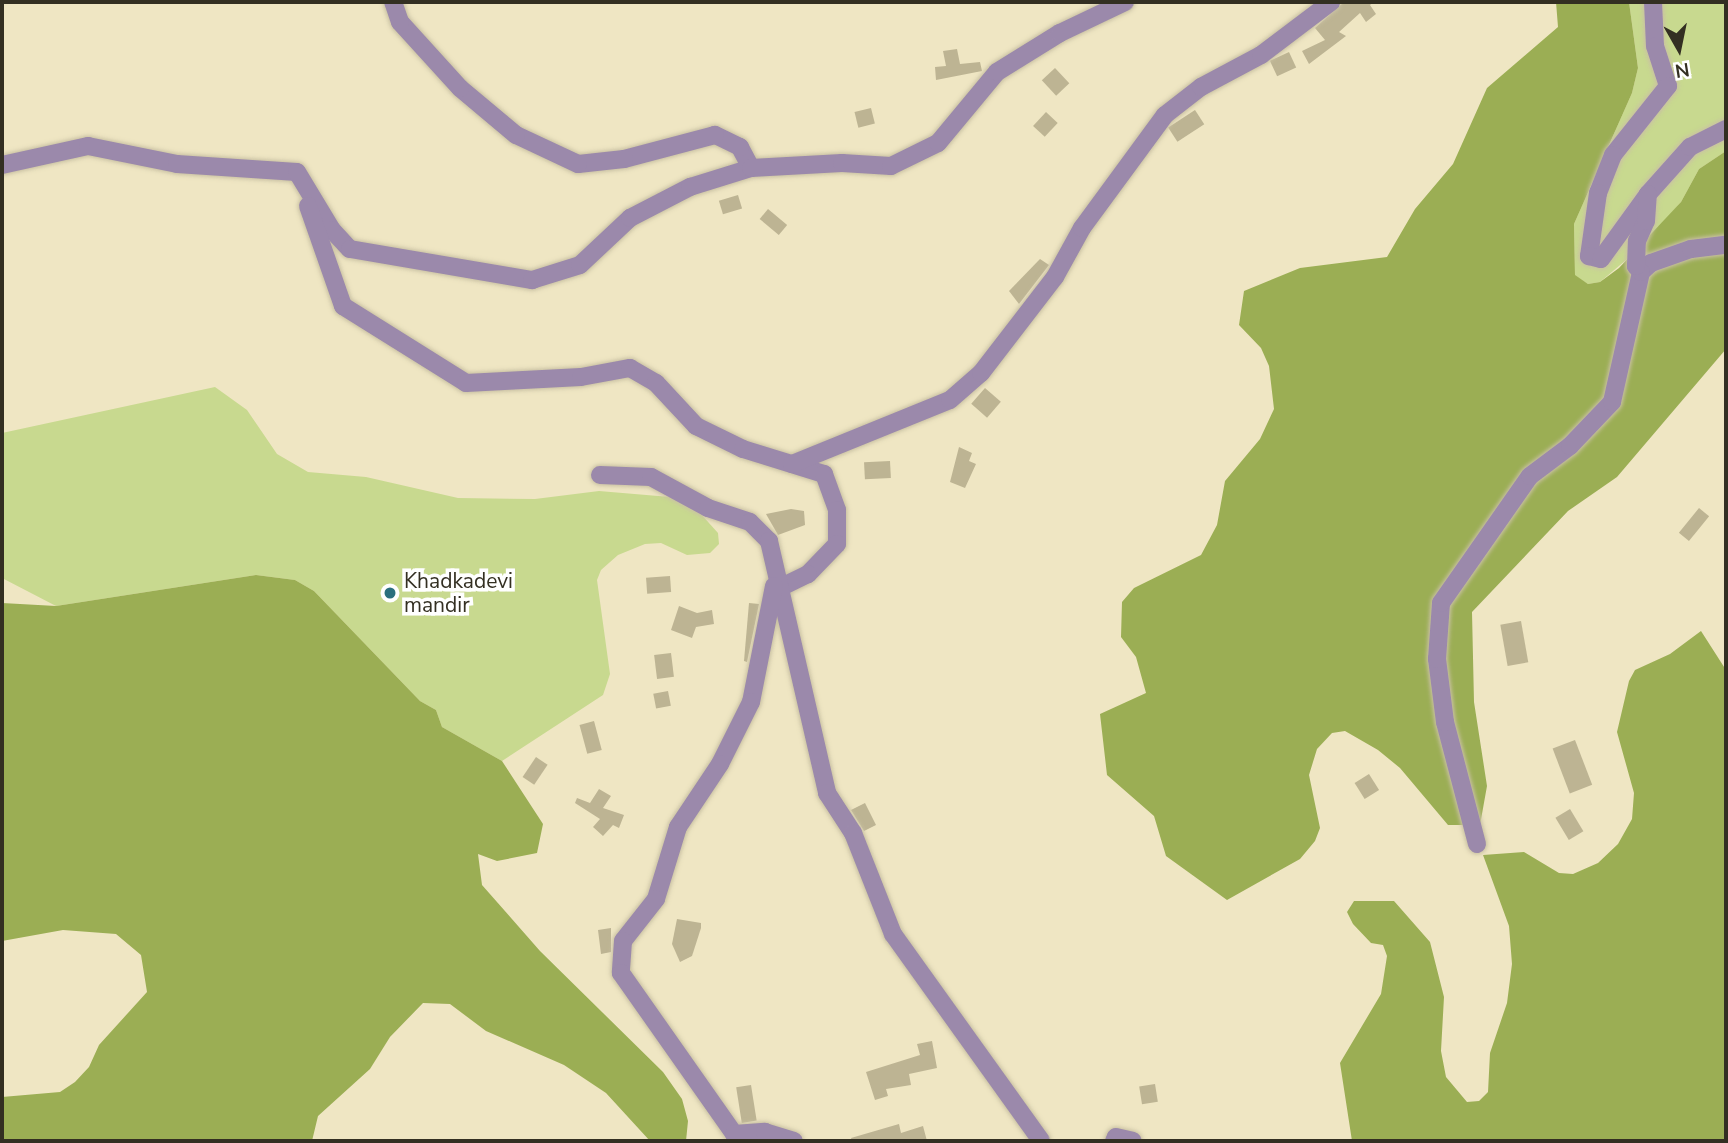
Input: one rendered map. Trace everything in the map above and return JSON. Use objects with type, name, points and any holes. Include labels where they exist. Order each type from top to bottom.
[{"type":"street","points":[[393,2],[400,22],[460,88],[516,135],[541,147],[578,164],[624,159],[715,135],[740,146],[751,168]]},
{"type":"street","points":[[297,172],[332,230],[350,249],[532,280],[580,265],[630,218],[690,187],[751,168],[842,163],[891,166],[938,143],[997,72],[1060,33],[1125,2]]},
{"type":"street","points":[[792,464],[950,400],[981,373],[1055,277],[1082,228],[1166,115],[1201,87],[1261,55],[1331,2]]},
{"type":"street","points":[[1653,2],[1655,46],[1668,86],[1613,155],[1598,193],[1589,256],[1601,259],[1648,194],[1690,147],[1726,129]]},
{"type":"street","points":[[2,166],[88,146],[177,164],[297,172]]},
{"type":"street","points":[[297,172],[343,306],[466,383],[581,377],[630,368],[656,383],[696,426],[743,449],[824,474],[837,510],[837,544],[808,574],[776,584]]},
{"type":"street","points":[[1641,272],[1636,265],[1637,241],[1646,221],[1648,194]]},
{"type":"street","points":[[1477,844],[1445,722],[1437,659],[1441,603],[1530,477],[1570,446],[1612,402],[1641,272],[1651,263],[1692,249],[1726,246]]},
{"type":"street","points":[[600,475],[651,477],[708,508],[750,522],[769,541],[776,584],[789,616],[811,735],[827,793],[853,833],[893,934],[1041,1141]]},
{"type":"street","points":[[776,584],[764,657],[751,702],[720,764],[678,827],[656,899],[622,941],[621,973],[734,1133],[765,1132],[794,1141]]},
{"type":"street","points":[[1114,1141],[1116,1137],[1133,1141]]},
{"type":"green space","points":[[1556,2],[1629,2],[1638,68],[1632,93],[1574,224],[1575,275],[1588,284],[1600,282],[1619,268],[1681,202],[1699,169],[1726,151],[1726,349],[1617,477],[1568,511],[1472,612],[1474,702],[1487,786],[1480,825],[1448,825],[1400,768],[1378,750],[1345,731],[1332,733],[1317,749],[1309,775],[1320,828],[1315,841],[1300,859],[1227,900],[1166,856],[1154,816],[1107,775],[1100,714],[1146,693],[1136,657],[1121,637],[1122,602],[1134,588],[1201,555],[1217,525],[1225,481],[1260,439],[1274,409],[1269,366],[1261,348],[1239,325],[1244,291],[1300,268],[1387,257],[1415,209],[1453,164],[1487,88],[1558,27]]},
{"type":"green space","points":[[1629,2],[1726,2],[1726,151],[1699,169],[1681,202],[1645,244],[1600,282],[1588,284],[1575,276],[1574,224],[1632,93],[1638,68]]},
{"type":"green space","points":[[215,387],[247,410],[277,454],[308,472],[366,477],[458,498],[535,499],[599,491],[670,497],[700,513],[718,533],[719,544],[710,553],[687,555],[661,543],[645,544],[618,555],[601,570],[597,580],[610,674],[603,695],[502,761],[442,727],[436,710],[420,701],[314,591],[295,580],[256,575],[56,606],[2,578],[2,433]]},
{"type":"green space","points":[[256,575],[295,580],[314,591],[420,701],[436,710],[442,727],[502,761],[543,824],[537,853],[497,861],[478,854],[482,885],[540,951],[663,1072],[682,1099],[688,1121],[686,1141],[650,1141],[606,1093],[564,1065],[486,1031],[450,1004],[423,1003],[390,1037],[370,1069],[318,1116],[312,1141],[2,1141],[2,1097],[60,1092],[75,1082],[89,1067],[99,1045],[147,992],[141,955],[116,934],[63,930],[2,941],[2,603],[56,606]]},
{"type":"green space","points":[[1701,631],[1726,670],[1726,1141],[1352,1141],[1340,1063],[1381,994],[1387,956],[1383,945],[1371,943],[1353,924],[1347,912],[1354,901],[1394,901],[1430,942],[1444,997],[1441,1051],[1446,1077],[1467,1102],[1479,1101],[1488,1092],[1490,1053],[1507,1003],[1512,964],[1509,926],[1483,855],[1524,852],[1559,873],[1573,874],[1598,863],[1618,844],[1632,819],[1634,793],[1617,732],[1629,681],[1635,670],[1670,654]]},
{"type":"building","points":[[1344,2],[1373,2],[1370,5],[1376,14],[1366,22],[1360,13],[1339,32],[1346,36],[1309,64],[1302,51],[1325,40],[1315,28]]},
{"type":"building","points":[[957,49],[960,64],[980,62],[982,71],[936,80],[935,67],[946,66],[943,51]]},
{"type":"building","points":[[1289,52],[1296,67],[1277,76],[1270,61]]},
{"type":"building","points":[[1055,68],[1069,83],[1056,96],[1042,80]]},
{"type":"building","points":[[871,108],[875,124],[858,128],[855,112]]},
{"type":"building","points":[[1195,110],[1204,124],[1177,142],[1168,127]]},
{"type":"building","points":[[1046,112],[1058,123],[1045,137],[1033,126]]},
{"type":"building","points":[[738,195],[742,208],[723,214],[719,201]]},
{"type":"building","points":[[768,209],[787,225],[779,235],[760,219]]},
{"type":"building","points":[[1040,259],[1049,265],[1019,304],[1009,291]]},
{"type":"building","points":[[985,388],[1001,402],[987,418],[971,404]]},
{"type":"building","points":[[959,447],[972,453],[969,461],[976,464],[965,488],[950,482]]},
{"type":"building","points":[[890,461],[891,478],[865,479],[864,462]]},
{"type":"building","points":[[1699,508],[1709,516],[1689,541],[1679,533]]},
{"type":"building","points":[[791,509],[804,511],[805,525],[778,535],[766,514]]},
{"type":"building","points":[[670,576],[671,592],[647,594],[646,578]]},
{"type":"building","points":[[749,603],[759,604],[747,662],[744,661]]},
{"type":"building","points":[[679,606],[697,613],[712,610],[714,624],[696,627],[692,638],[671,630]]},
{"type":"building","points":[[1521,621],[1528,662],[1508,666],[1500,625]]},
{"type":"building","points":[[671,653],[674,677],[657,679],[654,655]]},
{"type":"building","points":[[668,691],[671,706],[656,709],[653,694]]},
{"type":"building","points":[[594,721],[602,750],[587,754],[580,725]]},
{"type":"building","points":[[1575,740],[1592,785],[1570,793],[1553,749]]},
{"type":"building","points":[[536,757],[548,765],[534,785],[523,777]]},
{"type":"building","points":[[1369,774],[1379,790],[1365,799],[1355,783]]},
{"type":"building","points":[[599,789],[611,796],[603,808],[624,815],[619,828],[613,825],[603,836],[593,827],[600,819],[575,803],[577,798],[590,803]]},
{"type":"building","points":[[865,803],[876,825],[864,831],[851,810]]},
{"type":"building","points":[[1570,809],[1583,831],[1569,840],[1555,818]]},
{"type":"building","points":[[677,919],[701,923],[692,956],[680,962],[672,944]]},
{"type":"building","points":[[611,928],[611,952],[601,954],[598,930]]},
{"type":"building","points":[[932,1041],[937,1068],[909,1074],[911,1085],[886,1089],[888,1096],[875,1100],[866,1072],[920,1055],[917,1044]]},
{"type":"building","points":[[1155,1084],[1158,1102],[1142,1104],[1139,1087]]},
{"type":"building","points":[[751,1085],[757,1121],[742,1123],[736,1087]]},
{"type":"building","points":[[899,1124],[901,1133],[923,1126],[927,1141],[852,1141],[851,1138]]},
{"type":"place","name":"Khadkadevi mandir","points":[[390,593]]}]
